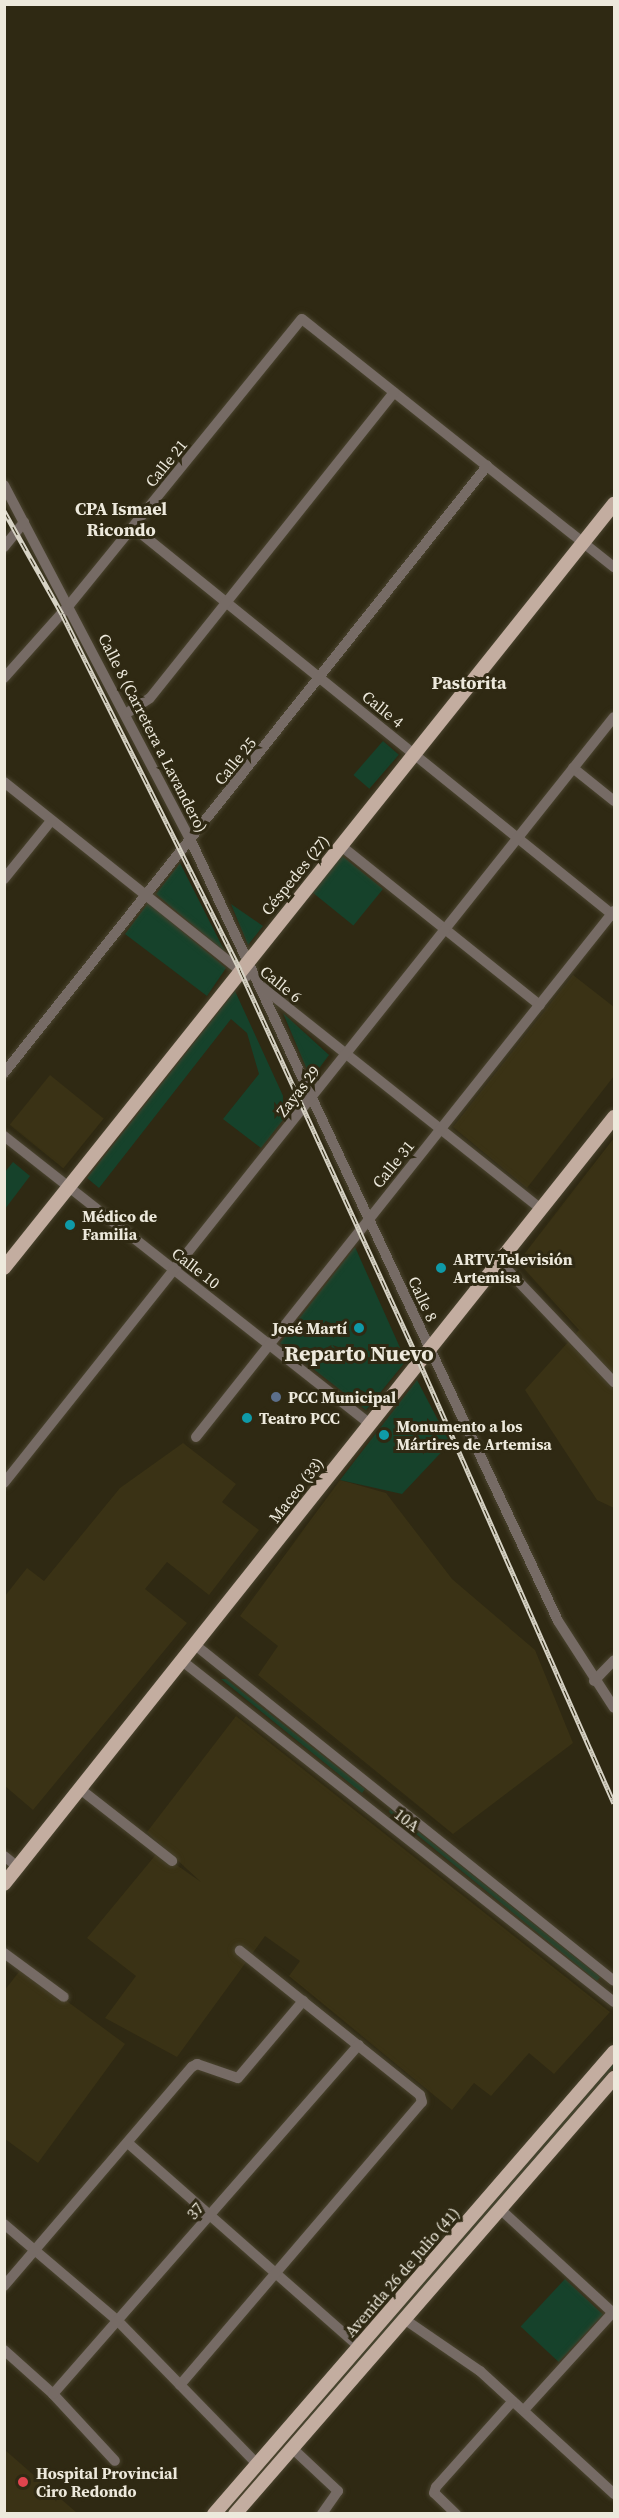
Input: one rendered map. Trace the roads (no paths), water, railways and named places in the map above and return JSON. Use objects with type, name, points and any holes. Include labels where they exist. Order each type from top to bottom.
[{"type":"main road","name":"Céspedes (27)","points":[[4,1268],[413,753],[615,504]]},
{"type":"main road","name":"Maceo (33)","points":[[4,1884],[428,1348],[615,1117]]},
{"type":"main road","name":"Avenida 26 de Julio (41)","points":[[214,2514],[615,2052]]},
{"type":"main road","name":"Avenida 26 de Julio (41)","points":[[235,2514],[615,2078]]},
{"type":"main road","points":[[280,2438],[292,2448]]},
{"type":"street","name":"Calle 21","points":[[4,678],[70,604],[302,319],[394,392]]},
{"type":"street","points":[[127,713],[150,698],[394,392],[615,567]]},
{"type":"street","name":"Calle 25","points":[[4,1073],[146,892],[191,841],[487,466]]},
{"type":"street","name":"Calle 8 (Carretera a Lavandero)","points":[[4,485],[70,604],[191,841],[243,966]]},
{"type":"street","points":[[4,547],[24,522]]},
{"type":"street","name":"Calle 4","points":[[133,527],[614,913]]},
{"type":"street","name":"Zayas 29","points":[[4,1483],[615,717]]},
{"type":"street","points":[[573,768],[615,801]]},
{"type":"street","points":[[4,800],[8,786]]},
{"type":"street","name":"Calle 6","points":[[8,786],[243,966]]},
{"type":"street","points":[[4,879],[51,821]]},
{"type":"street","points":[[340,845],[540,1005]]},
{"type":"street","name":"Calle 31","points":[[196,1437],[270,1346],[368,1218],[614,913]]},
{"type":"street","name":"Calle 8","points":[[243,966],[258,984],[558,1621],[594,1681],[615,1708]]},
{"type":"street","name":"Calle 6","points":[[258,984],[540,1209]]},
{"type":"street","name":"Calle 10","points":[[4,1136],[369,1423]]},
{"type":"street","points":[[499,1261],[615,1382]]},
{"type":"street","name":"10A","points":[[194,1644],[615,1981]]},
{"type":"street","name":"10A","points":[[182,1660],[615,2002]]},
{"type":"street","points":[[594,1681],[615,1660]]},
{"type":"street","points":[[80,1789],[172,1861]]},
{"type":"street","points":[[367,1807],[378,1792]]},
{"type":"street","points":[[4,1856],[18,1867]]},
{"type":"street","points":[[180,2385],[422,2102],[422,2098],[240,1951]]},
{"type":"street","points":[[4,1953],[64,1997]]},
{"type":"street","points":[[4,2286],[192,2067],[197,2064],[238,2078],[303,2001]]},
{"type":"street","name":"37","points":[[53,2394],[119,2322],[358,2045]]},
{"type":"street","points":[[128,2143],[359,2347]]},
{"type":"street","points":[[500,2209],[614,2312],[524,2410]]},
{"type":"street","points":[[4,2224],[119,2322],[257,2464]]},
{"type":"street","points":[[404,2319],[463,2357],[615,2494]]},
{"type":"street","points":[[4,2350],[53,2394],[115,2461]]},
{"type":"street","points":[[456,2514],[434,2493],[513,2402]]},
{"type":"street","points":[[292,2448],[338,2491],[322,2514]]},
{"type":"railway","points":[[4,511],[62,614],[240,970],[419,1361],[614,1803]]},
{"type":"place","name":"Médico de Familia","points":[[70,1225]]},
{"type":"place","name":"ARTV Televisión Artemisa","points":[[441,1268]]},
{"type":"place","name":"José Martí","points":[[359,1328]]},
{"type":"place","name":"PCC Municipal","points":[[276,1397]]},
{"type":"place","name":"Teatro PCC","points":[[247,1418]]},
{"type":"place","name":"Monumento a los Mártires de Artemisa","points":[[384,1435]]},
{"type":"place","name":"Hospital Provincial Ciro Redondo","points":[[23,2482]]},
{"type":"district","name":"CPA Ismael Ricondo","points":[[121,520]]},
{"type":"district","name":"Pastorita","points":[[469,683]]},
{"type":"district","name":"Reparto Nuevo","points":[[359,1354]]}]
